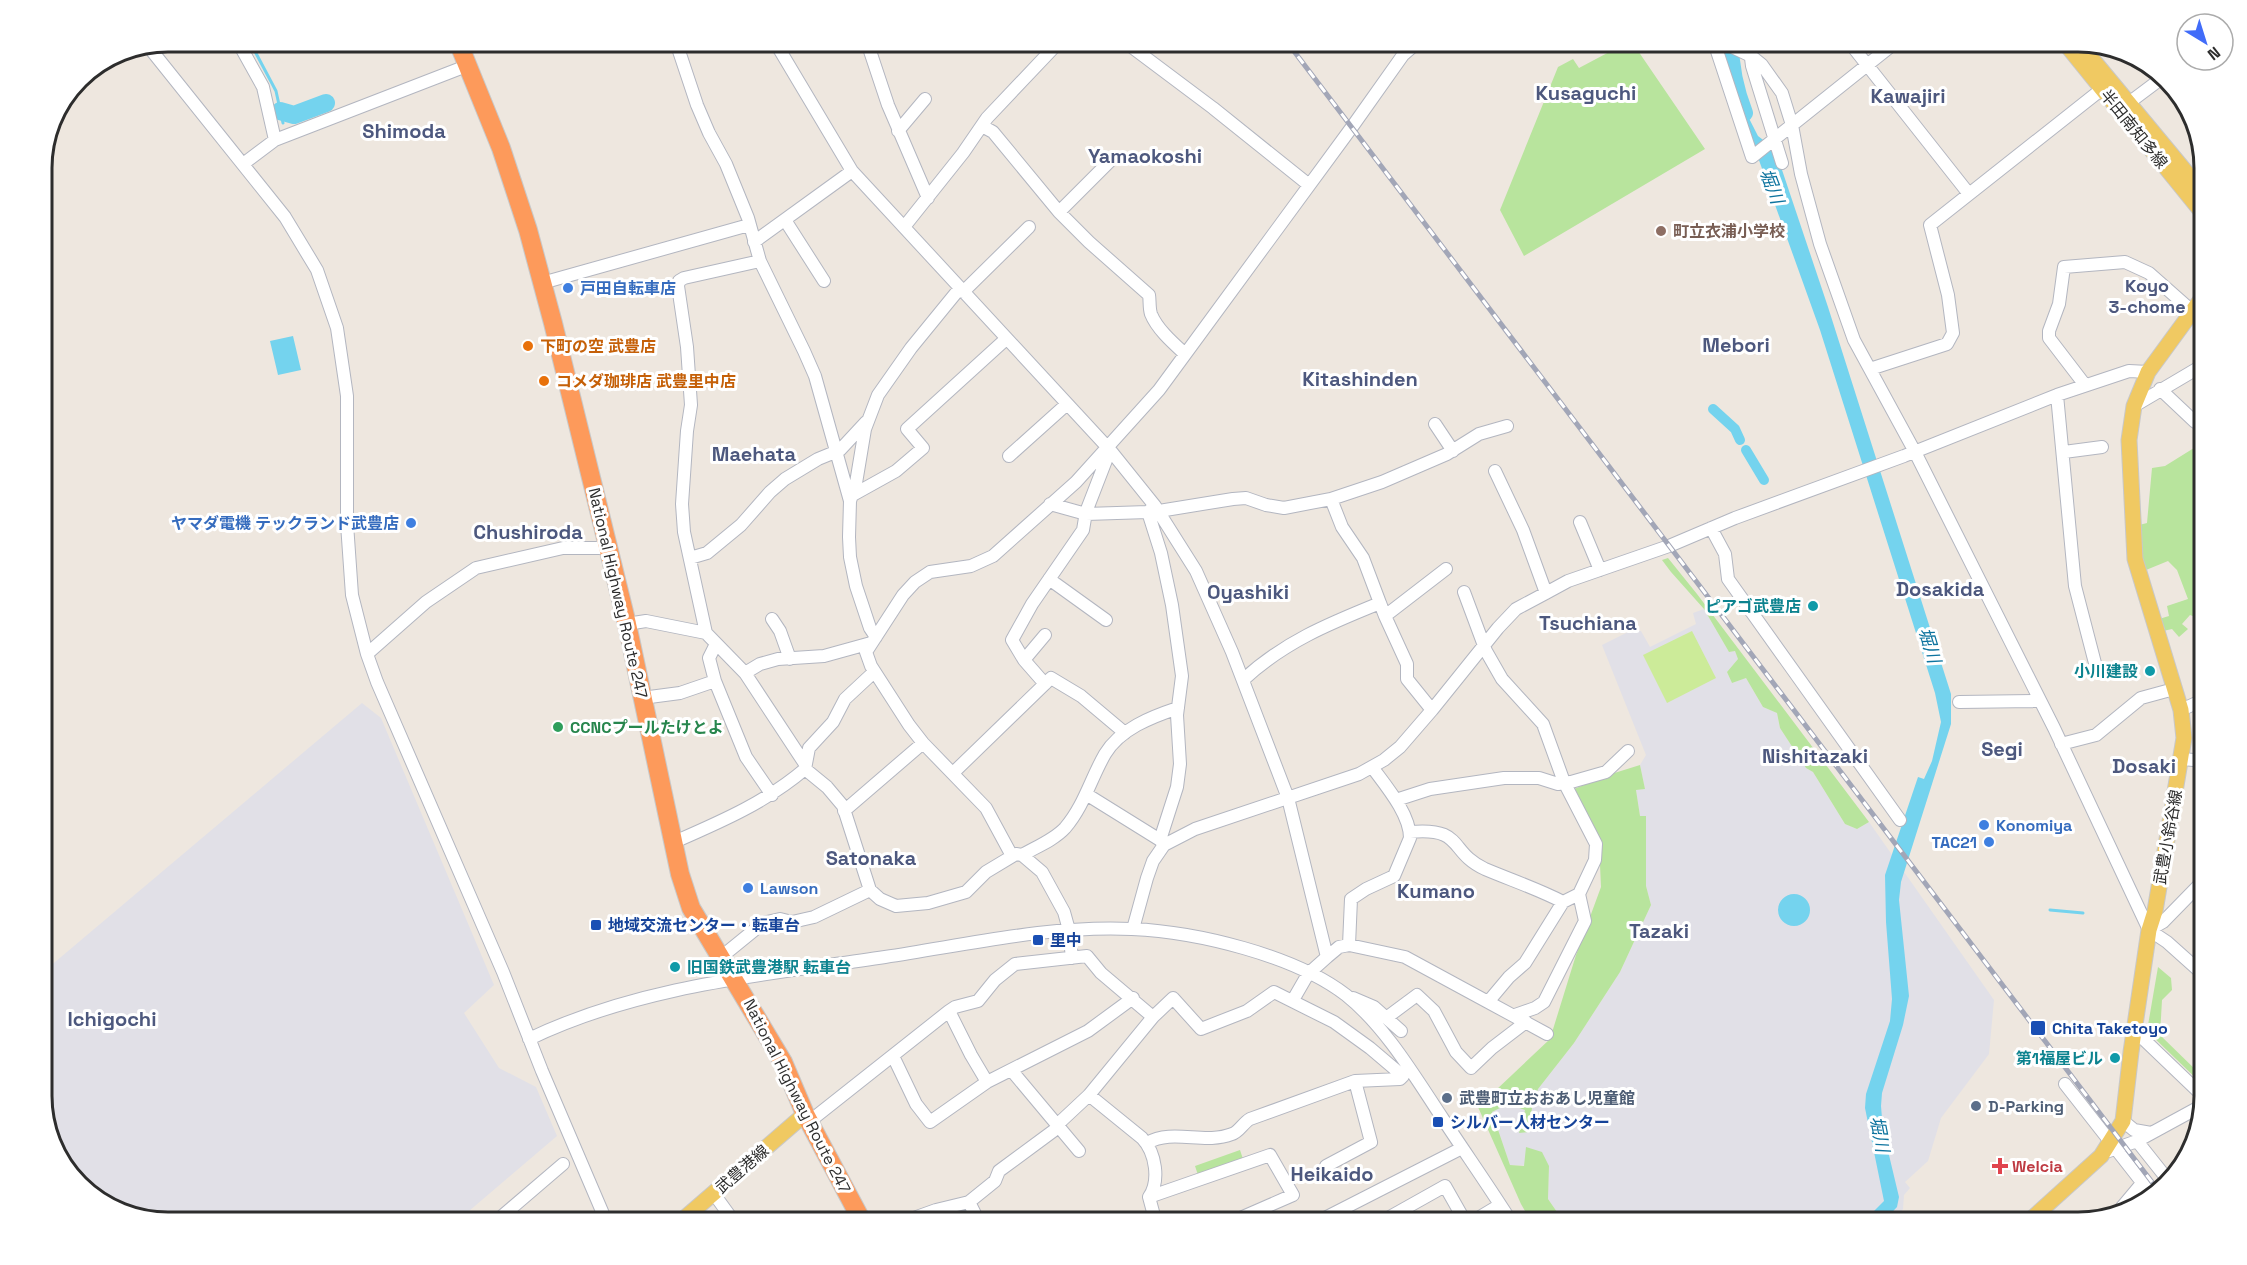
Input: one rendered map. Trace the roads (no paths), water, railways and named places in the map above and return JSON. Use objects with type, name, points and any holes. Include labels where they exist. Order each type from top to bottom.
[{"type":"highway","name":"National Highway Route 247","points":[[463,53],[501,148],[528,230],[609,548],[672,843],[691,908],[783,1062],[807,1117],[857,1212]]},
{"type":"main road","name":"半田南知多線","points":[[2072,52],[2194,202]]},
{"type":"main road","name":"半田南知多線","points":[[2087,53],[2194,181]]},
{"type":"main road","name":"武豊小鈴谷線","points":[[2040,1212],[2113,1144],[2123,1121],[2149,930],[2155,911],[2184,738],[2181,710],[2135,559],[2129,440],[2134,406],[2148,372],[2194,308]]},
{"type":"main road","name":"武豊港線","points":[[692,1212],[807,1117]]},
{"type":"street","points":[[1139,52],[1309,185]]},
{"type":"street","points":[[1072,958],[1069,930],[1064,912],[1046,878],[1036,866],[1017,856],[986,808],[923,743],[874,672],[866,652],[903,595],[924,575],[930,572],[971,566],[986,560],[1076,482],[1109,448],[1173,374],[1185,354],[1405,52]]},
{"type":"street","points":[[1717,52],[1752,157],[1883,52]]},
{"type":"street","points":[[1743,52],[1762,65],[1776,83],[1786,103],[1801,174],[1820,244],[1854,340],[1915,452],[2040,701],[2149,930],[2167,942],[2194,966]]},
{"type":"street","points":[[1750,52],[1752,66],[1776,136],[1782,163]]},
{"type":"street","points":[[1856,52],[1969,194]]},
{"type":"street","points":[[244,53],[263,87],[276,140]]},
{"type":"street","points":[[680,53],[697,105],[726,164],[760,261],[815,376],[850,498],[849,537],[852,567],[874,640]]},
{"type":"street","points":[[781,53],[852,171],[1109,448],[1196,571],[1243,680],[1288,798],[1327,957]]},
{"type":"street","points":[[871,53],[898,131],[928,198]]},
{"type":"street","points":[[904,227],[987,118],[1049,53]]},
{"type":"street","points":[[154,54],[285,217],[317,270],[337,328],[347,396],[349,568],[358,621],[367,654],[377,682],[503,972],[584,1174],[602,1212]]},
{"type":"street","points":[[243,164],[276,140],[469,65]]},
{"type":"street","points":[[2130,102],[2156,82]]},
{"type":"street","points":[[1870,369],[1947,344],[1953,333],[1948,295],[1930,225],[2102,89]]},
{"type":"street","points":[[898,131],[925,99]]},
{"type":"street","points":[[982,126],[999,140],[1059,212],[1089,243],[1149,295],[1151,313],[1157,323],[1185,354]]},
{"type":"street","points":[[1059,212],[1111,160]]},
{"type":"street","points":[[754,242],[852,171]]},
{"type":"street","points":[[785,220],[824,281]]},
{"type":"street","points":[[542,283],[749,225]]},
{"type":"street","points":[[850,498],[856,483],[865,429],[878,395],[911,348],[962,290],[1029,227]]},
{"type":"street","points":[[760,261],[679,281],[691,405],[681,504],[684,532],[706,633],[745,673],[805,766],[843,806],[870,890],[880,899],[896,906],[927,903],[966,892],[986,872],[1063,830],[1074,817],[1105,754],[1115,741],[1157,716],[1178,708]]},
{"type":"street","points":[[2085,385],[2049,338],[2049,331],[2059,304],[2064,267],[2125,262],[2149,273],[2192,311]]},
{"type":"street","points":[[850,498],[896,471],[923,448],[907,429],[1006,339]]},
{"type":"street","points":[[2134,406],[2194,370]]},
{"type":"street","points":[[1162,843],[1195,829],[1372,767],[1400,747],[1516,609],[1568,581],[1669,546],[2057,395],[2129,371],[2148,372]]},
{"type":"street","points":[[2160,389],[2194,421]]},
{"type":"street","points":[[2057,395],[2075,586],[2096,667]]},
{"type":"street","points":[[1012,448],[1067,404]]},
{"type":"street","points":[[690,558],[706,553],[741,525],[770,492],[785,479],[818,459],[837,452],[870,419]]},
{"type":"street","points":[[1435,424],[1453,451]]},
{"type":"street","points":[[1050,504],[1086,514],[1154,510],[1246,498],[1284,508],[1331,499],[1382,482],[1453,451],[1479,434],[1507,426]]},
{"type":"street","points":[[2064,452],[2102,447]]},
{"type":"street","points":[[1046,684],[1024,660],[1012,640],[1032,604],[1083,530],[1086,514],[1109,448]]},
{"type":"street","points":[[1495,471],[1524,530],[1546,593]]},
{"type":"street","points":[[1331,499],[1342,527],[1363,558],[1385,616],[1407,664],[1407,679],[1432,710]]},
{"type":"street","points":[[1133,929],[1147,878],[1162,843],[1177,787],[1180,764],[1178,708],[1182,676],[1176,629],[1154,510]]},
{"type":"street","points":[[1580,522],[1600,570]]},
{"type":"street","points":[[1711,528],[1725,554],[1728,579],[1900,820]]},
{"type":"street","points":[[367,654],[426,602],[476,568],[563,549],[609,548]]},
{"type":"street","points":[[1385,616],[1446,569]]},
{"type":"street","points":[[1049,579],[1106,620]]},
{"type":"street","points":[[1386,1018],[1417,995],[1434,1011],[1456,1052],[1471,1068],[1520,1019],[1544,1002],[1585,921],[1579,894],[1595,860],[1596,844],[1564,782],[1550,737],[1541,719],[1502,679],[1484,646],[1464,592]]},
{"type":"street","points":[[1243,680],[1265,660],[1283,648],[1329,624],[1380,603]]},
{"type":"street","points":[[772,619],[780,631],[790,658]]},
{"type":"street","points":[[627,624],[652,622],[706,633]]},
{"type":"street","points":[[1024,660],[1046,635]]},
{"type":"street","points":[[745,673],[760,664],[778,659],[824,656],[874,640]]},
{"type":"street","points":[[716,644],[709,658],[715,681],[746,757],[772,795]]},
{"type":"street","points":[[672,843],[721,822],[772,795],[805,766],[809,748],[833,722],[845,699],[874,672]]},
{"type":"street","points":[[953,773],[1051,678],[1081,696],[1125,733]]},
{"type":"street","points":[[642,698],[680,693],[715,681]]},
{"type":"street","points":[[2061,744],[2096,735],[2141,698],[2174,689]]},
{"type":"street","points":[[1959,702],[2040,701]]},
{"type":"street","points":[[2181,710],[2194,704]]},
{"type":"street","points":[[844,811],[923,743]]},
{"type":"street","points":[[1396,800],[1430,789],[1504,778],[1529,777],[1558,784],[1606,772],[1628,752]]},
{"type":"street","points":[[2182,759],[2194,760]]},
{"type":"street","points":[[1349,945],[1349,903],[1351,899],[1394,876],[1410,838],[1410,832],[1396,800],[1372,767]]},
{"type":"street","points":[[1086,794],[1162,843]]},
{"type":"street","points":[[1410,832],[1430,830],[1448,836],[1469,858],[1483,868],[1529,885],[1563,902]]},
{"type":"street","points":[[720,958],[762,923],[780,919],[792,922],[814,917],[870,890]]},
{"type":"street","points":[[2149,930],[2163,922],[2194,890]]},
{"type":"street","points":[[1488,1002],[1509,977],[1525,963],[1563,902],[1579,894]]},
{"type":"street","points":[[529,1039],[551,1028],[616,1005],[713,982],[1069,930],[1133,929],[1211,939],[1282,962],[1374,1007],[1400,1030],[1373,1050]]},
{"type":"street","points":[[1293,1000],[1308,974],[1339,948],[1349,945],[1406,957],[1546,1034]]},
{"type":"street","points":[[807,1117],[893,1056],[949,1011],[978,1001],[995,980],[1015,964],[1088,956],[1101,973],[1153,1017]]},
{"type":"street","points":[[930,1212],[969,1202],[994,1181],[999,1171],[1059,1125],[1089,1095],[1153,1017],[1173,998],[1202,1029],[1247,1011],[1274,992],[1327,1018],[1373,1050],[1403,1076],[1355,1081],[1250,1119],[1234,1134],[1213,1139],[1177,1136],[1159,1138],[1147,1143]]},
{"type":"street","points":[[1346,995],[1388,1038],[1505,1212]]},
{"type":"street","points":[[893,1056],[916,1104],[930,1122],[987,1082],[1088,1031],[1133,998]]},
{"type":"street","points":[[949,1011],[987,1082]]},
{"type":"street","points":[[2135,1031],[2194,1087]]},
{"type":"street","points":[[1012,1071],[1080,1151]]},
{"type":"street","points":[[1326,1166],[1371,1142],[1355,1081]]},
{"type":"street","points":[[2065,1084],[2148,1190]]},
{"type":"street","points":[[1089,1095],[1147,1143],[1152,1158],[1156,1186],[1149,1197],[1153,1212]]},
{"type":"street","points":[[2113,1144],[2137,1141],[2194,1110]]},
{"type":"street","points":[[2123,1121],[2134,1130],[2151,1133]]},
{"type":"street","points":[[2137,1141],[2164,1175]]},
{"type":"street","points":[[1337,1212],[1462,1148]]},
{"type":"street","points":[[1149,1197],[1270,1155],[1293,1195],[1254,1212]]},
{"type":"street","points":[[507,1212],[563,1164]]},
{"type":"street","points":[[2126,1202],[2143,1182]]},
{"type":"street","points":[[1399,1212],[1445,1186],[1461,1212]]},
{"type":"street","points":[[714,1194],[727,1212]]},
{"type":"street","points":[[969,1202],[974,1212]]},
{"type":"street","points":[[1488,1212],[1500,1205]]},
{"type":"water","points":[[1732,85],[1758,136],[1775,149],[1828,307],[1951,694],[1951,724],[1901,882],[1899,900],[1909,996],[1903,1025],[1882,1093],[1881,1106],[1883,1130],[1899,1197],[1897,1207],[1892,1212],[1873,1212],[1884,1201],[1865,1108],[1866,1094],[1890,1021],[1892,999],[1885,875],[1918,777],[1924,779],[1932,761],[1941,722],[1935,693],[1820,330]]},
{"type":"water","points":[[293,336],[301,370],[278,375],[270,341]]},
{"type":"water","points":[[1794,894],[1805,899],[1810,910],[1805,921],[1794,926],[1783,921],[1778,910],[1783,899]]},
{"type":"waterway","name":"堀川","points":[[1731,52],[1734,78],[1744,113]]},
{"type":"waterway","points":[[256,53],[276,91],[283,123]]},
{"type":"waterway","points":[[280,111],[294,115],[326,103]]},
{"type":"waterway","points":[[1713,409],[1735,429],[1740,440]]},
{"type":"waterway","points":[[1746,450],[1764,480]]},
{"type":"waterway","points":[[2050,910],[2083,913]]},
{"type":"railway","points":[[1295,52],[2154,1185]]},
{"type":"place","name":"町立衣浦小学校","points":[[1661,231]]},
{"type":"place","name":"戸田自転車店","points":[[568,288]]},
{"type":"place","name":"下町の空 武豊店","points":[[528,346]]},
{"type":"place","name":"コメダ珈琲店 武豊里中店","points":[[544,381]]},
{"type":"place","name":"ヤマダ電機 テックランド武豊店","points":[[411,523]]},
{"type":"place","name":"ピアゴ武豊店","points":[[1813,606]]},
{"type":"place","name":"小川建設","points":[[2150,671]]},
{"type":"place","name":"CCNCプールたけとよ","points":[[558,727]]},
{"type":"place","name":"Konomiya","points":[[1984,825]]},
{"type":"place","name":"TAC21","points":[[1989,842]]},
{"type":"place","name":"Lawson","points":[[748,888]]},
{"type":"place","name":"地域交流センター・転車台","points":[[596,925]]},
{"type":"place","name":"里中","points":[[1038,940]]},
{"type":"place","name":"旧国鉄武豊港駅 転車台","points":[[675,967]]},
{"type":"place","name":"Chita Taketoyo","points":[[2038,1028]]},
{"type":"place","name":"第1福屋ビル","points":[[2115,1058]]},
{"type":"place","name":"武豊町立おおあし児童館","points":[[1447,1098]]},
{"type":"place","name":"D-Parking","points":[[1976,1106]]},
{"type":"place","name":"シルバー人材センター","points":[[1438,1122]]},
{"type":"place","name":"Welcia","points":[[2000,1166]]},
{"type":"district","name":"Kusaguchi","points":[[1586,93]]},
{"type":"district","name":"Kawajiri","points":[[1908,96]]},
{"type":"district","name":"Shimoda","points":[[404,131]]},
{"type":"district","name":"Yamaokoshi","points":[[1145,156]]},
{"type":"district","name":"Koyo 3-chome","points":[[2147,295]]},
{"type":"district","name":"Mebori","points":[[1736,345]]},
{"type":"district","name":"Kitashinden","points":[[1360,379]]},
{"type":"district","name":"Maehata","points":[[754,454]]},
{"type":"district","name":"Chushiroda","points":[[528,532]]},
{"type":"district","name":"Dosakida","points":[[1940,589]]},
{"type":"district","name":"Oyashiki","points":[[1248,592]]},
{"type":"district","name":"Tsuchiana","points":[[1588,623]]},
{"type":"district","name":"Segi","points":[[2002,749]]},
{"type":"district","name":"Nishitazaki","points":[[1815,756]]},
{"type":"district","name":"Dosaki","points":[[2144,766]]},
{"type":"district","name":"Satonaka","points":[[871,858]]},
{"type":"district","name":"Kumano","points":[[1436,891]]},
{"type":"district","name":"Tazaki","points":[[1659,931]]},
{"type":"district","name":"Ichigochi","points":[[112,1019]]},
{"type":"district","name":"Heikaido","points":[[1332,1174]]}]
